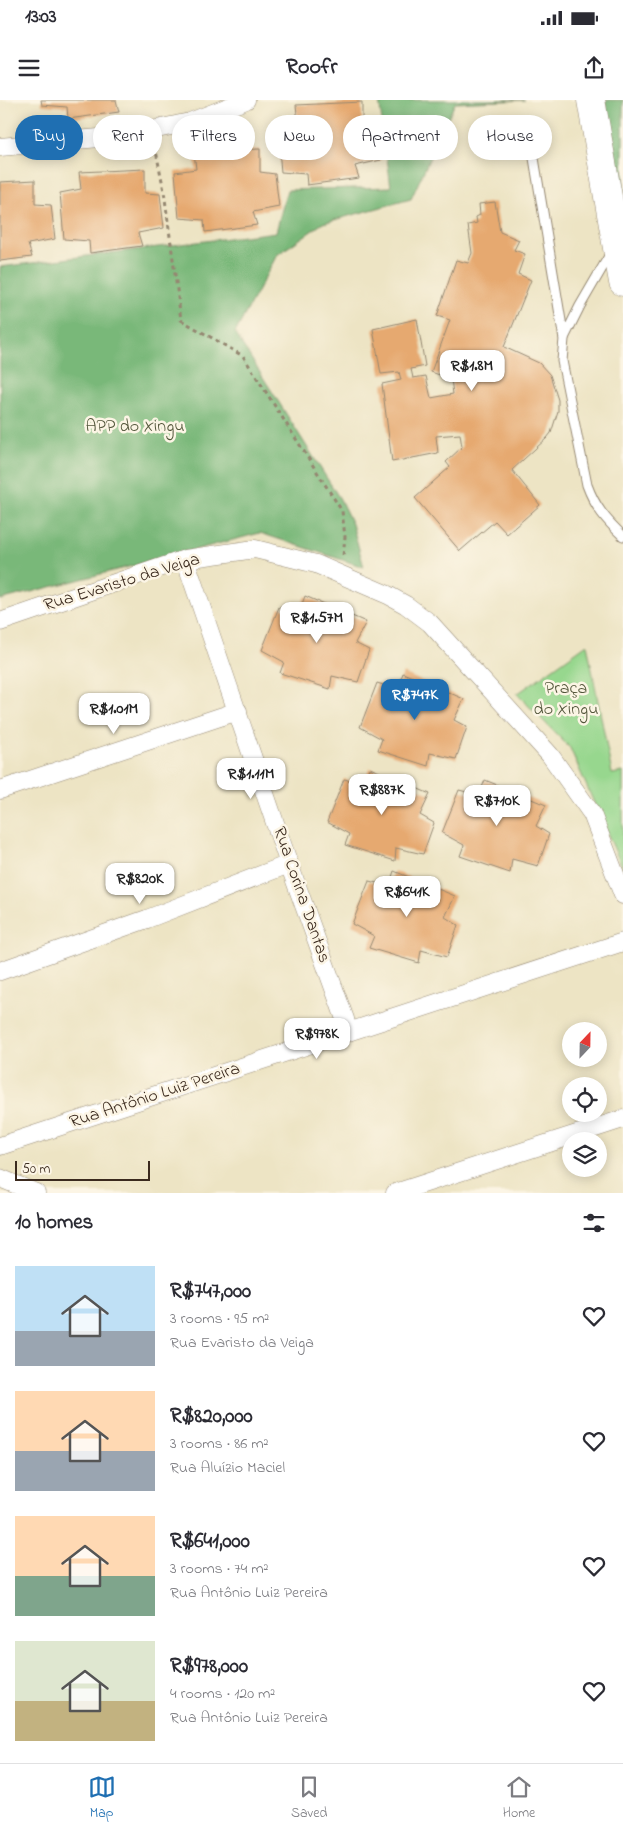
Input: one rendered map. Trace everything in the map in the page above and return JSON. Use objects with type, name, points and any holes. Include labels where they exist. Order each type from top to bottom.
[{"type":"highway","points":[[592,100],[623,282]]},
{"type":"street","points":[[162,128],[190,122],[246,100]]},
{"type":"street","points":[[0,147],[93,139]]},
{"type":"street","name":"Rua Evaristo da Veiga","points":[[0,622],[185,559],[255,550],[316,564],[341,574],[406,605],[430,623],[550,755],[592,814],[623,895]]},
{"type":"street","name":"Rua Corina Dantas","points":[[185,559],[348,1032]]},
{"type":"street","points":[[0,790],[238,711]]},
{"type":"street","points":[[0,970],[147,919],[289,864]]},
{"type":"street","name":"Rua Antônio Luiz Pereira","points":[[0,1146],[623,942]]},
{"type":"street","points":[[395,1193],[623,1119]]},
{"type":"street","points":[[0,1178],[36,1193]]},
{"type":"lane","points":[[534,160],[564,339],[562,361],[587,485],[592,501],[623,536]]},
{"type":"lane","points":[[564,339],[616,242]]},
{"type":"path","points":[[158,160],[164,191],[181,320],[243,356],[342,511],[344,537],[341,574]]},
{"type":"green space","name":"APP do Xingu","points":[[379,100],[525,100],[455,103],[450,115],[381,115]]},
{"type":"green space","points":[[605,100],[623,100],[623,203]]},
{"type":"green space","name":"APP do Xingu","points":[[387,160],[429,160],[411,199],[323,223],[277,255],[235,333],[340,499],[352,524],[364,567],[260,533],[0,600],[0,267],[276,232],[287,190],[391,187]]},
{"type":"green space","name":"Praça do Xingu","points":[[587,644],[612,774],[623,772],[623,869],[570,748],[517,694]]},
{"type":"building","points":[[41,100],[116,100],[119,112],[83,117],[83,115],[68,115],[67,107],[42,105]]},
{"type":"building","points":[[362,102],[362,115],[343,115],[343,160],[381,160],[355,166],[359,178],[307,185],[306,174],[281,172],[280,160],[333,160],[333,115],[297,115],[296,105]]},
{"type":"building","points":[[255,149],[260,149],[260,172],[275,174],[279,207],[253,212],[257,225],[205,232],[204,220],[179,218],[175,172],[196,169],[195,160],[255,160]]},
{"type":"building","points":[[145,169],[145,193],[160,194],[164,228],[138,233],[142,246],[90,253],[89,241],[64,239],[60,193],[81,189],[79,172]]},
{"type":"building","points":[[35,180],[35,204],[51,205],[55,239],[28,244],[32,257],[0,261],[0,182]]},
{"type":"building","points":[[495,202],[500,232],[519,240],[514,250],[525,254],[518,274],[531,280],[504,347],[539,363],[550,375],[558,400],[558,411],[551,433],[512,470],[540,505],[507,534],[495,521],[460,551],[415,498],[450,467],[446,462],[462,447],[460,434],[436,436],[438,453],[392,462],[382,384],[401,380],[399,372],[381,374],[373,329],[417,319],[425,366],[411,369],[413,378],[426,376],[431,398],[453,394],[451,379],[431,372],[450,320],[437,316],[456,260],[468,263],[472,253],[468,225],[477,223],[476,217],[480,215],[479,204]]},
{"type":"building","points":[[305,596],[366,622],[355,643],[369,650],[358,682],[332,676],[330,689],[280,673],[284,662],[262,650],[279,607],[299,612]]},
{"type":"building","points":[[403,673],[464,699],[454,720],[467,727],[456,759],[430,753],[428,766],[378,750],[382,739],[360,727],[377,683],[397,689]]},
{"type":"building","points":[[370,768],[430,794],[420,815],[434,823],[423,854],[396,848],[395,861],[345,845],[349,834],[327,822],[344,779],[364,784]]},
{"type":"building","points":[[485,780],[546,805],[536,826],[549,834],[538,866],[512,859],[510,873],[460,856],[464,845],[442,833],[459,790],[479,795]]},
{"type":"building","points":[[394,871],[455,896],[445,917],[458,925],[447,957],[421,950],[419,963],[369,948],[374,936],[352,924],[369,881],[389,886]]}]
